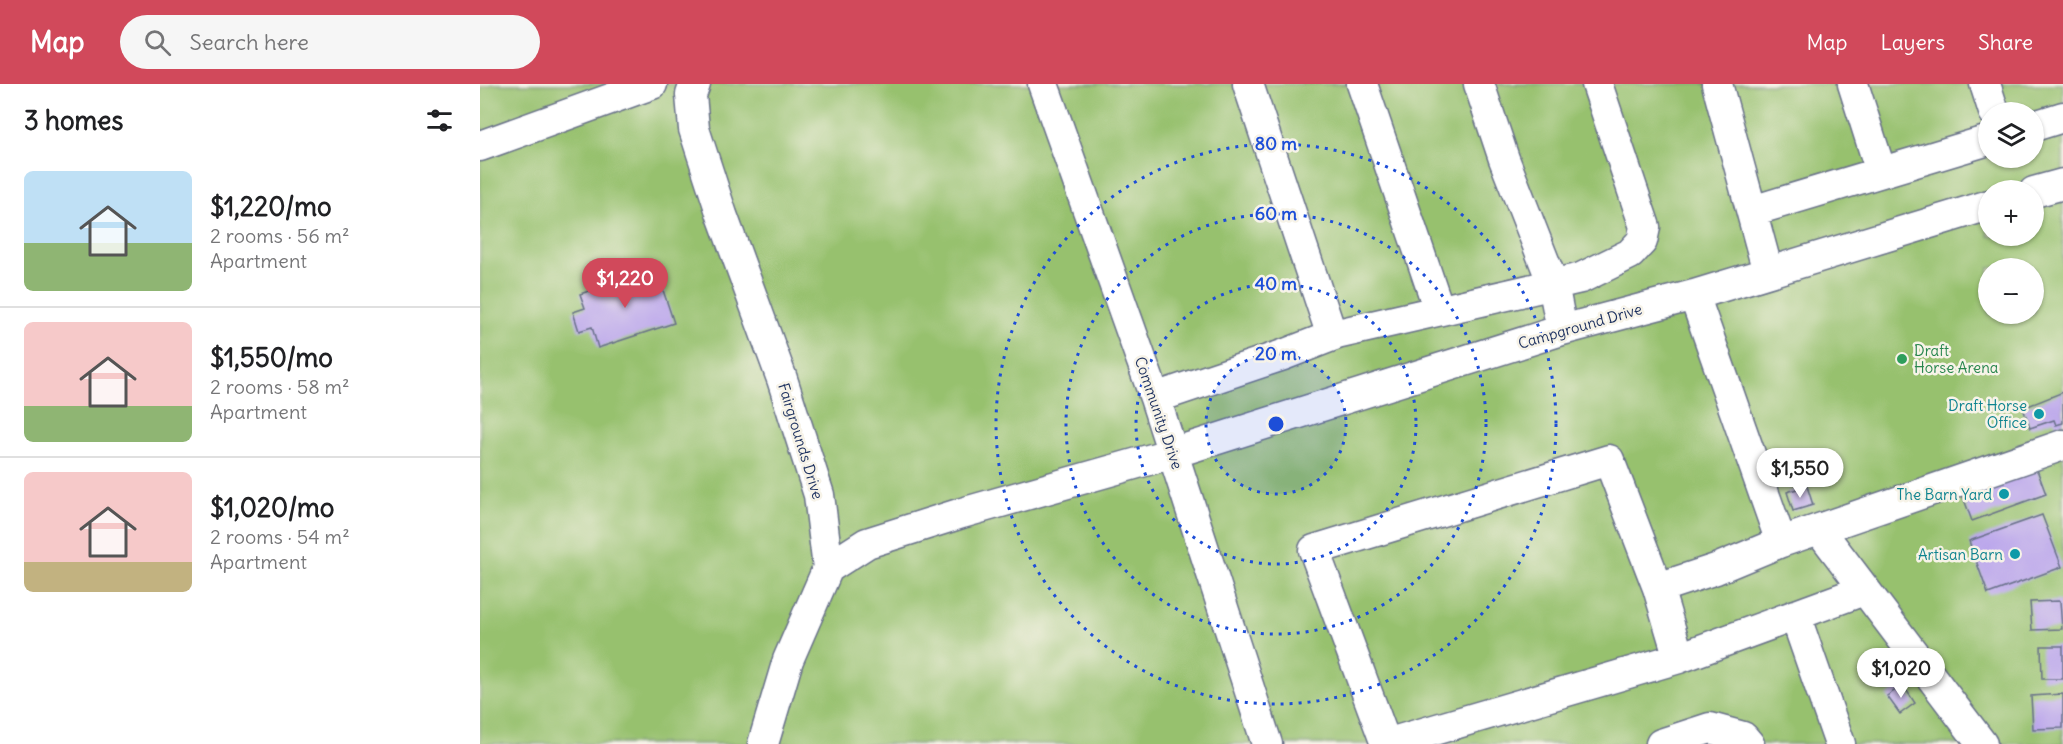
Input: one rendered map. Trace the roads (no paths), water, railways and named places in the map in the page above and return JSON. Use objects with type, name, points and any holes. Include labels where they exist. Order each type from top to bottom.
[{"type":"lane","points":[[480,146],[652,84]]},
{"type":"lane","name":"Fairgrounds Drive","points":[[695,84],[691,95],[694,129],[708,175],[782,379],[819,495],[828,568]]},
{"type":"lane","name":"Community Drive","points":[[1043,84],[1155,398],[1267,744]]},
{"type":"lane","points":[[1248,84],[1332,336]]},
{"type":"lane","points":[[1362,84],[1439,310]]},
{"type":"lane","points":[[1479,84],[1504,159],[1553,284],[1562,330]]},
{"type":"lane","points":[[1155,398],[1332,336],[1581,278],[1630,254],[1642,241],[1645,227],[1597,84]]},
{"type":"lane","points":[[1717,84],[1768,272]]},
{"type":"lane","points":[[1853,84],[1881,172]]},
{"type":"lane","points":[[1985,84],[1991,102]]},
{"type":"lane","points":[[2044,123],[2063,117]]},
{"type":"lane","points":[[1752,211],[1978,143]]},
{"type":"lane","points":[[2044,189],[2063,184]]},
{"type":"lane","name":"Campground Drive","points":[[828,568],[867,543],[1001,501],[1173,453],[1562,330],[1694,295],[1978,208]]},
{"type":"lane","points":[[1694,295],[1781,542]]},
{"type":"lane","points":[[1658,588],[1716,569],[1781,542],[2063,445]]},
{"type":"lane","points":[[1679,658],[1658,588],[1609,460],[1314,550],[1385,744],[1679,658],[1864,590]]},
{"type":"lane","points":[[1819,529],[1982,744]]},
{"type":"lane","points":[[763,744],[788,660],[828,568]]},
{"type":"lane","points":[[1795,615],[1840,744]]},
{"type":"lane","points":[[1661,744],[1710,728],[1743,736],[1749,744]]},
{"type":"place","name":"Draft Horse Arena","points":[[1902,359]]},
{"type":"place","name":"Draft Horse Office","points":[[2039,414]]},
{"type":"place","name":"The Barn Yard","points":[[2004,494]]},
{"type":"place","name":"Artisan Barn","points":[[2015,554]]}]
